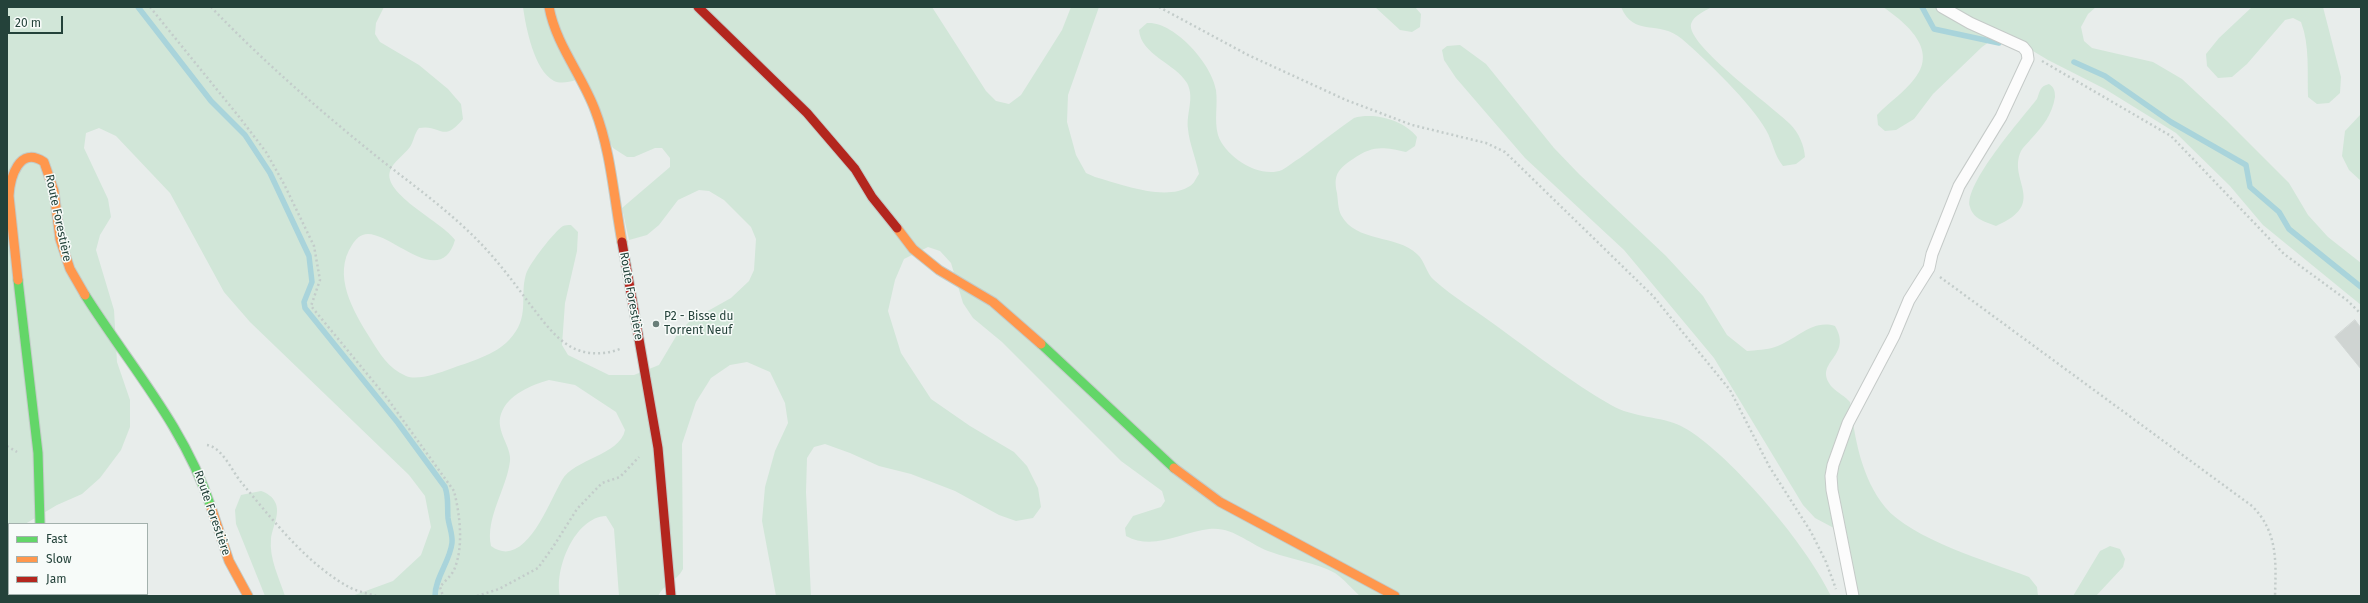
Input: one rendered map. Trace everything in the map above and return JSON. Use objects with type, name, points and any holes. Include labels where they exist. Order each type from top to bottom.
[{"type":"street","name":"Route Forestière","points":[[549,7],[556,35],[588,92],[600,122],[656,438],[671,596]]},
{"type":"street","points":[[698,7],[807,113],[855,169],[872,197],[913,249],[939,270],[993,302],[1072,370],[1168,463],[1220,502],[1321,558],[1395,596]]},
{"type":"street","name":"Route Forestière","points":[[40,523],[38,453],[9,196],[12,172],[21,161],[36,158],[46,165],[54,191],[60,239],[70,270],[189,451],[208,492],[230,563],[248,596]]},
{"type":"lane","points":[[1854,596],[1832,490],[1833,465],[1854,410],[1894,336],[1909,300],[1929,268],[1932,254],[1959,186],[2000,117],[2025,68],[2028,57],[2023,47],[1942,7]]},
{"type":"path","points":[[150,7],[266,152],[284,184],[314,246],[320,280],[311,306],[387,398],[454,491],[459,508],[459,544],[454,571],[440,587],[443,596]]},
{"type":"path","points":[[211,7],[270,67],[365,147],[432,199],[468,231],[494,259],[551,329],[566,344],[579,351],[601,354],[616,351],[639,341]]},
{"type":"path","points":[[1159,7],[1248,55],[1346,100],[1412,125],[1486,144],[1505,152],[1653,296],[1730,390],[1769,466],[1811,532],[1826,562],[1838,592]]},
{"type":"path","points":[[2028,57],[2040,60],[2171,136],[2284,254],[2348,301],[2361,314]]},
{"type":"path","points":[[1929,268],[2252,506],[2262,517],[2272,537],[2275,561],[2275,596]]},
{"type":"path","points":[[477,596],[500,589],[538,568],[577,509],[602,483],[620,477],[656,438]]},
{"type":"path","points":[[189,451],[203,445],[212,446],[220,452],[241,482],[312,562],[348,587],[376,596]]},
{"type":"green space","points":[[7,7],[384,7],[376,23],[375,34],[380,42],[419,65],[448,89],[461,104],[463,119],[456,126],[446,132],[427,127],[419,128],[410,147],[390,171],[390,180],[395,189],[415,208],[449,233],[455,240],[448,254],[439,260],[428,260],[378,236],[365,234],[358,237],[352,245],[346,257],[344,268],[344,280],[347,293],[357,316],[377,350],[394,369],[406,376],[416,378],[428,376],[481,358],[497,350],[509,340],[516,332],[520,323],[523,307],[524,283],[528,269],[548,241],[564,226],[571,225],[578,232],[577,251],[565,303],[562,345],[568,355],[609,375],[634,375],[659,365],[678,333],[690,321],[731,298],[749,281],[754,270],[756,239],[751,227],[724,200],[709,191],[699,190],[678,200],[659,225],[647,235],[629,240],[622,208],[670,167],[670,158],[662,148],[655,148],[634,157],[627,157],[613,148],[576,80],[562,83],[554,81],[547,76],[541,68],[532,48],[523,7],[932,7],[986,91],[996,101],[1009,104],[1021,95],[1062,30],[1071,7],[1099,7],[1068,95],[1067,122],[1076,155],[1086,173],[1095,177],[1143,190],[1169,192],[1190,186],[1199,174],[1188,129],[1190,94],[1187,83],[1182,76],[1152,52],[1141,39],[1139,30],[1147,23],[1158,24],[1180,36],[1200,57],[1213,80],[1216,90],[1216,118],[1218,135],[1228,151],[1244,164],[1254,169],[1273,172],[1282,170],[1354,118],[1362,116],[1388,119],[1397,122],[1411,131],[1417,137],[1415,146],[1406,152],[1384,148],[1372,149],[1360,154],[1340,169],[1336,177],[1336,187],[1341,215],[1348,224],[1356,230],[1366,234],[1398,243],[1417,254],[1424,263],[1431,277],[1442,287],[1553,368],[1596,396],[1611,405],[1628,412],[1673,423],[1700,438],[1740,474],[1758,493],[1808,556],[1831,596],[1360,596],[1342,578],[1327,569],[1263,549],[1226,530],[1209,529],[1157,541],[1147,542],[1136,540],[1126,536],[1125,528],[1133,516],[1161,507],[1165,501],[1162,491],[1121,461],[1002,342],[973,318],[963,303],[951,263],[940,251],[928,247],[904,259],[895,280],[888,311],[901,353],[931,399],[970,426],[1014,452],[1027,466],[1038,488],[1041,507],[1033,518],[1016,521],[999,515],[955,491],[911,474],[879,466],[825,444],[814,447],[807,458],[806,492],[811,596],[776,596],[762,521],[765,487],[775,451],[788,423],[785,403],[770,372],[747,362],[730,365],[711,378],[696,402],[682,444],[683,569],[677,577],[660,592],[658,596],[619,596],[614,529],[606,516],[595,519],[585,525],[569,546],[560,572],[560,596],[352,596],[393,581],[421,555],[431,527],[425,496],[409,475],[250,322],[224,292],[170,193],[116,136],[99,128],[86,133],[84,148],[108,199],[111,217],[100,235],[96,250],[114,310],[117,362],[130,400],[130,427],[121,450],[100,478],[82,494],[57,505],[27,523],[8,523],[8,595],[94,596],[7,596]],"holes":[[[549,380],[575,385],[616,412],[625,430],[621,438],[615,445],[606,451],[568,473],[562,480],[543,517],[525,542],[515,549],[503,551],[491,546],[491,525],[510,461],[509,450],[500,427],[501,414],[509,401],[521,391]]]},
{"type":"green space","points":[[1375,7],[1415,7],[1421,14],[1420,27],[1412,32],[1400,30]]},
{"type":"green space","points":[[1621,7],[1712,7],[1692,21],[1691,24],[1693,34],[1716,61],[1790,124],[1800,139],[1804,148],[1805,157],[1796,164],[1783,166],[1766,130],[1759,119],[1739,95],[1703,58],[1673,33],[1633,22],[1626,16]]},
{"type":"green space","points":[[1883,7],[2096,7],[2088,14],[2081,27],[2084,41],[2092,48],[2153,62],[2182,79],[2227,121],[2289,183],[2308,215],[2328,237],[2361,263],[2361,305],[2263,225],[2230,186],[2176,133],[2105,89],[2048,60],[2008,36],[2000,34],[1982,47],[1933,94],[1914,119],[1896,130],[1885,131],[1878,125],[1877,115],[1915,78],[1921,67],[1923,57],[1921,47],[1909,29],[1892,13]]},
{"type":"green space","points":[[2252,7],[2323,7],[2341,77],[2340,93],[2329,103],[2317,104],[2308,97],[2308,59],[2306,40],[2301,22],[2293,18],[2285,20],[2247,64],[2232,77],[2218,78],[2207,66],[2206,54],[2219,38]]},
{"type":"green space","points":[[1460,45],[1486,64],[1554,148],[1579,174],[1666,256],[1703,296],[1727,335],[1747,351],[1775,347],[1783,344],[1804,331],[1819,325],[1835,326],[1839,337],[1839,346],[1837,353],[1826,372],[1827,379],[1833,388],[1850,402],[1860,457],[1870,483],[1885,507],[1897,519],[1932,539],[1973,557],[2029,577],[2037,587],[2038,596],[1855,596],[1856,584],[1847,535],[1815,518],[1803,505],[1714,358],[1624,250],[1525,158],[1456,78],[1444,60],[1442,50],[1447,46]]},
{"type":"green space","points":[[2049,84],[2055,93],[2052,109],[2043,125],[2021,151],[2018,162],[2024,200],[2020,209],[2012,217],[1996,226],[1984,221],[1974,214],[1970,207],[1970,197],[1976,183],[1984,168],[2037,99],[2041,89]]},
{"type":"green space","points":[[2361,114],[2361,181],[2349,170],[2342,156],[2345,131]]},
{"type":"green space","points":[[261,491],[268,494],[277,506],[277,516],[271,539],[271,546],[275,568],[285,596],[265,596],[236,524],[235,510],[241,495]]},
{"type":"green space","points":[[2110,546],[2120,549],[2125,559],[2123,567],[2096,596],[2073,596],[2100,551]]},
{"type":"building","points":[[2355,320],[2361,328],[2361,369],[2335,337]]},
{"type":"waterway","points":[[138,7],[211,101],[245,135],[270,173],[309,256],[312,282],[304,302],[305,308],[398,423],[445,487],[452,543],[451,550],[437,583],[435,596]]},
{"type":"waterway","points":[[1922,7],[1934,29],[1999,43]]},
{"type":"waterway","points":[[2074,62],[2105,76],[2171,122],[2246,165],[2250,187],[2279,212],[2289,229],[2361,287]]},
{"type":"traffic: fast","points":[[18,280],[38,453],[40,523]]},
{"type":"traffic: fast","points":[[85,295],[155,397],[171,423],[200,478],[211,507]]},
{"type":"traffic: fast","points":[[1041,344],[1174,468]]},
{"type":"traffic: slow","points":[[549,7],[557,34],[590,97],[605,142],[612,175],[622,242]]},
{"type":"traffic: slow","points":[[18,280],[9,196],[11,181],[14,173],[22,161],[28,158],[35,158],[44,162],[54,191],[60,239],[70,269],[85,295]]},
{"type":"traffic: slow","points":[[897,228],[913,249],[939,270],[993,302],[1041,344]]},
{"type":"traffic: slow","points":[[1174,468],[1220,502],[1395,596]]},
{"type":"traffic: slow","points":[[211,507],[229,561],[248,596]]},
{"type":"traffic: jam","points":[[698,7],[807,113],[855,169],[872,197],[897,228]]},
{"type":"traffic: jam","points":[[622,242],[658,448],[671,596]]},
{"type":"place","name":"P2 - Bisse du Torrent Neuf","points":[[656,324]]}]
